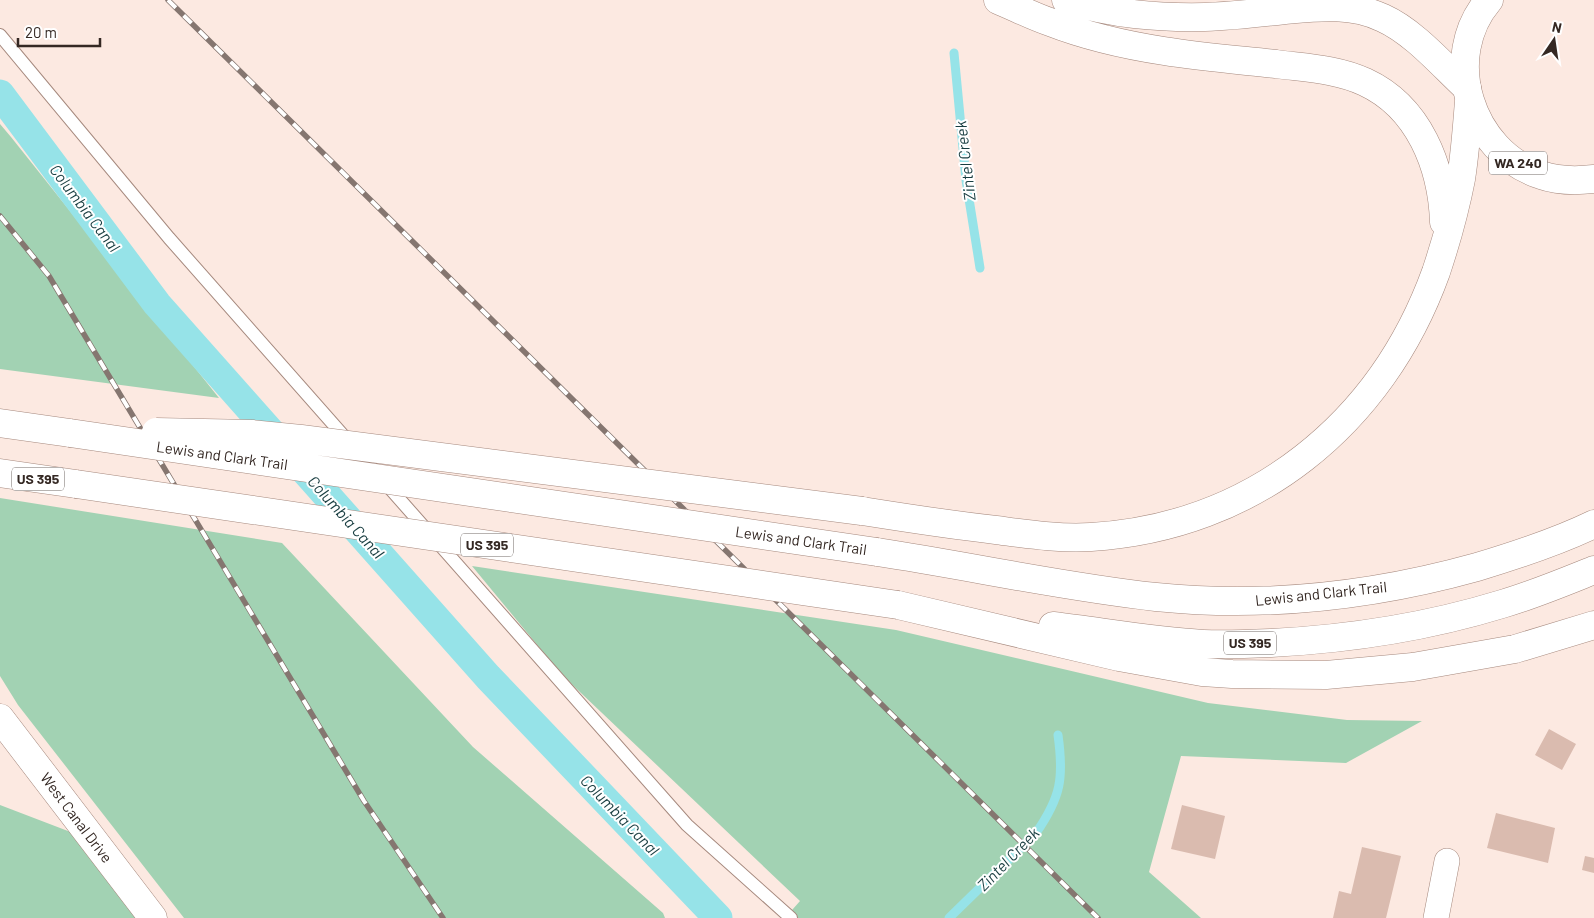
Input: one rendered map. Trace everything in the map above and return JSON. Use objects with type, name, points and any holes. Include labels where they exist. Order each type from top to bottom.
[{"type":"main road","points":[[998,0],[1050,23],[1125,44],[1208,57],[1334,71],[1365,82],[1384,92],[1413,121],[1422,136],[1434,165],[1441,194],[1445,240]]},
{"type":"main road","name":"WA 240","points":[[1066,0],[1112,12],[1162,17],[1206,17],[1321,7],[1353,8],[1382,17],[1407,32],[1468,95]]},
{"type":"main road","name":"WA 240","points":[[1490,0],[1480,13],[1466,50],[1464,65],[1468,95],[1478,121],[1503,153],[1540,175],[1570,180],[1594,179]]},
{"type":"main road","points":[[70,433],[204,432],[291,438],[862,511],[1017,533],[1088,537],[1156,529],[1186,520],[1243,496],[1272,480],[1303,459],[1345,422],[1366,398],[1389,366],[1419,313],[1436,272],[1461,179],[1468,95]]},
{"type":"main road","name":"Lewis and Clark Trail","points":[[0,423],[877,552],[1148,596],[1204,600],[1253,602],[1302,599],[1352,594],[1402,585],[1497,561],[1545,545],[1594,524]]},
{"type":"main road","name":"US 395","points":[[0,473],[898,605],[1154,640],[1205,644],[1307,641],[1376,633],[1453,617],[1502,604],[1594,570]]},
{"type":"main road","points":[[898,605],[1119,657],[1202,672],[1232,674],[1326,675],[1413,667],[1515,649],[1594,625]]},
{"type":"main road","name":"West Canal Drive","points":[[0,718],[153,918]]},
{"type":"street","points":[[1442,917],[1447,861]]},
{"type":"lane","points":[[0,35],[175,245],[680,817],[791,918]]},
{"type":"green space","points":[[0,124],[11,137],[219,398],[0,369]]},
{"type":"green space","points":[[0,498],[282,543],[473,747],[663,913],[665,918],[184,918],[18,705],[0,676]]},
{"type":"green space","points":[[472,566],[896,630],[1208,703],[1347,720],[1422,721],[1346,763],[1181,756],[1149,872],[1201,918],[785,918],[800,901],[562,675]]},
{"type":"green space","points":[[0,805],[81,836],[142,918],[0,918]]},
{"type":"building","points":[[1549,729],[1576,744],[1562,770],[1535,755]]},
{"type":"building","points":[[1182,805],[1225,816],[1215,859],[1171,849]]},
{"type":"building","points":[[1496,813],[1555,828],[1548,863],[1487,848]]},
{"type":"building","points":[[1362,847],[1401,856],[1386,918],[1333,918],[1339,891],[1351,894]]},
{"type":"building","points":[[1585,856],[1594,858],[1594,873],[1582,870]]},
{"type":"waterway","name":"Zintel Creek","points":[[954,53],[966,180],[980,268]]},
{"type":"waterway","name":"Columbia Canal","points":[[0,94],[157,304],[488,677],[718,918]]},
{"type":"waterway","name":"Zintel Creek","points":[[949,918],[1036,833],[1051,809],[1059,787],[1061,763],[1058,735]]},
{"type":"railway","points":[[168,0],[1098,918]]},
{"type":"railway","points":[[0,216],[49,276],[364,801],[443,918]]}]
